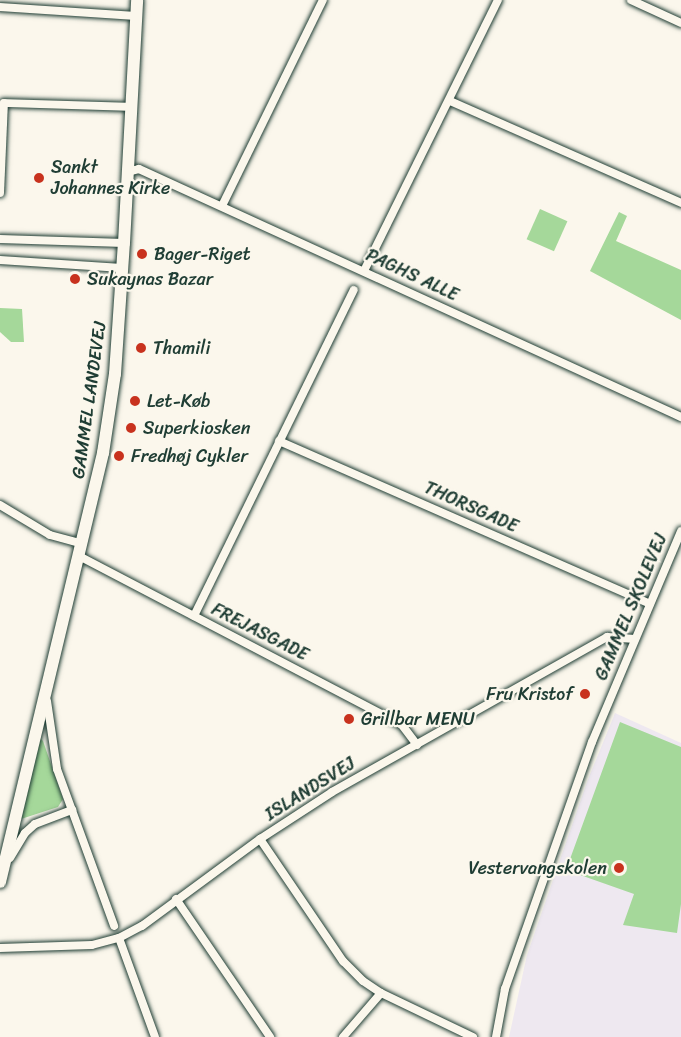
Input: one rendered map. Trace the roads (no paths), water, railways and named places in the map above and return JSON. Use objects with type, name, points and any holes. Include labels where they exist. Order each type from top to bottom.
[{"type":"street","name":"GAMMEL LANDEVEJ","points":[[0,883],[102,461],[115,375],[137,0]]},
{"type":"street","points":[[222,206],[323,0]]},
{"type":"street","points":[[364,271],[498,0]]},
{"type":"street","points":[[631,0],[681,23]]},
{"type":"street","points":[[0,8],[136,16]]},
{"type":"street","points":[[450,101],[681,203]]},
{"type":"street","points":[[0,193],[4,103],[131,108]]},
{"type":"street","name":"PAGHS ALLE","points":[[127,172],[139,169],[681,417]]},
{"type":"street","points":[[0,239],[124,243]]},
{"type":"street","points":[[0,260],[122,268]]},
{"type":"street","points":[[194,616],[354,290]]},
{"type":"street","name":"THORSGADE","points":[[279,441],[650,604]]},
{"type":"street","name":"FREJASGADE","points":[[0,505],[194,616],[402,725],[417,745]]},
{"type":"street","name":"GAMMEL SKOLEVEJ","points":[[496,1037],[505,989],[592,742],[681,531]]},
{"type":"street","name":"ISLANDSVEJ","points":[[0,948],[92,945],[119,938],[142,926],[260,839],[332,792],[607,637],[635,639]]},
{"type":"street","points":[[46,691],[57,769],[114,926]]},
{"type":"street","points":[[0,883],[14,849],[25,833],[35,824],[72,810]]},
{"type":"street","points":[[260,839],[343,961],[363,981],[381,993],[473,1037]]},
{"type":"street","points":[[176,899],[270,1037]]},
{"type":"street","points":[[119,938],[155,1037]]},
{"type":"street","points":[[343,1037],[381,993]]},
{"type":"place","name":"Sankt Johannes Kirke","points":[[39,178]]},
{"type":"place","name":"Bager-Riget","points":[[142,254]]},
{"type":"place","name":"Sukaynas Bazar","points":[[75,279]]},
{"type":"place","name":"Thamili","points":[[141,348]]},
{"type":"place","name":"Let-Køb","points":[[135,401]]},
{"type":"place","name":"Superkiosken","points":[[131,428]]},
{"type":"place","name":"Fredhøj Cykler","points":[[119,456]]},
{"type":"place","name":"Fru Kristof","points":[[585,694]]},
{"type":"place","name":"Grillbar MENU","points":[[349,719]]},
{"type":"place","name":"Vestervangskolen","points":[[619,868]]}]
